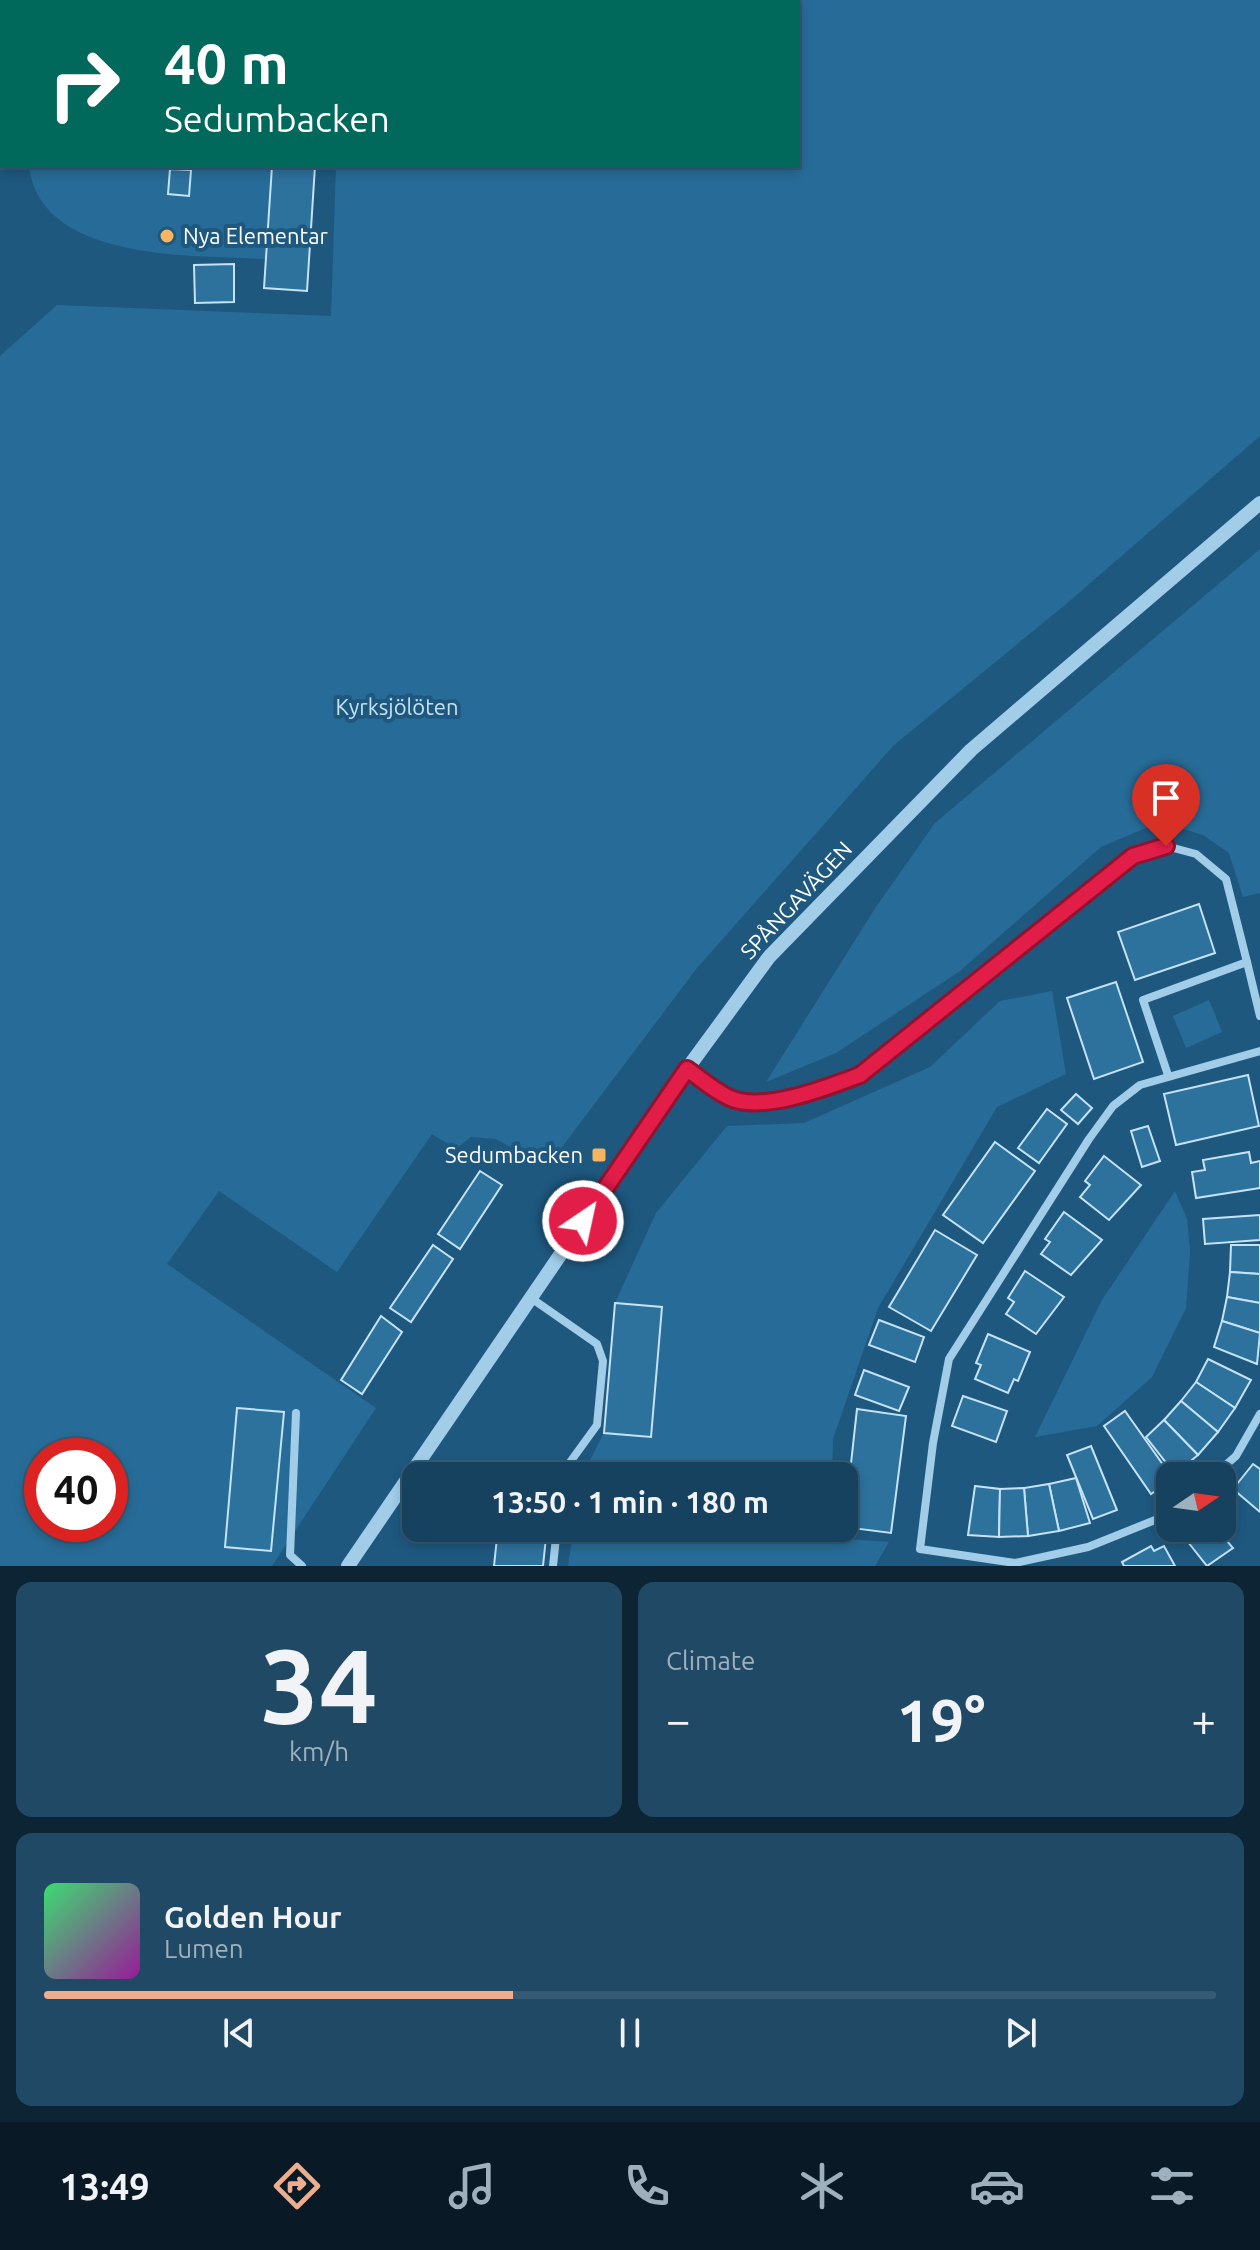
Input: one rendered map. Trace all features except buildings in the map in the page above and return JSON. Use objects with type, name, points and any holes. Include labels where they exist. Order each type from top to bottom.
[{"type":"street","name":"SPÅNGAVÄGEN","points":[[348,1566],[687,1069],[769,957],[971,750],[1260,503]]},
{"type":"street","points":[[687,1069],[730,1099],[758,1101],[807,1095],[860,1075],[1133,856],[1166,846],[1196,854],[1226,879],[1260,1016]]},
{"type":"street","points":[[1168,1075],[1143,1000],[1247,962]]},
{"type":"street","points":[[1156,1520],[1088,1547],[1015,1563],[920,1549],[933,1443],[949,1359],[1051,1197],[1113,1106],[1140,1085],[1260,1051]]},
{"type":"street","points":[[531,1298],[597,1344],[603,1361],[597,1425],[570,1462]]},
{"type":"street","points":[[296,1413],[290,1555],[302,1566]]},
{"type":"street","points":[[1229,1462],[1236,1456],[1260,1414]]},
{"type":"street","points":[[553,1566],[556,1542]]},
{"type":"green space","name":"Kyrksjölöten","points":[[800,0],[1260,0],[1260,436],[1065,605],[894,745],[697,968],[547,1167],[496,1139],[471,1137],[456,1149],[432,1134],[337,1272],[219,1191],[167,1264],[376,1408],[272,1566],[0,1566],[0,356],[57,305],[331,316],[336,168],[800,168]]},
{"type":"green space","points":[[30,168],[272,168],[265,259],[163,253],[125,247],[90,237],[61,221],[39,198]]},
{"type":"green space","points":[[1260,549],[1260,893],[1243,897],[1229,853],[1203,835],[1160,822],[1101,847],[960,971],[836,1053],[766,1082],[876,907],[935,823]]},
{"type":"green space","points":[[1052,991],[1066,1074],[997,1107],[878,1308],[833,1439],[832,1462],[589,1462],[604,1433],[651,1437],[662,1307],[615,1303],[656,1213],[727,1126],[804,1123],[930,1067],[1000,1001]]},
{"type":"green space","points":[[1209,1000],[1222,1032],[1186,1048],[1173,1016]]},
{"type":"green space","points":[[1175,1191],[1187,1219],[1190,1251],[1186,1308],[1152,1377],[1097,1426],[1035,1437],[1102,1300]]},
{"type":"green space","points":[[572,1542],[889,1542],[875,1566],[568,1566]]},
{"type":"place","name":"Nya Elementar","points":[[167,236]]},
{"type":"place","name":"Sedumbacken","points":[[599,1155]]},
{"type":"route","points":[[583,1221],[687,1069],[730,1099],[758,1101],[807,1095],[860,1075],[1133,856],[1166,846]]}]
